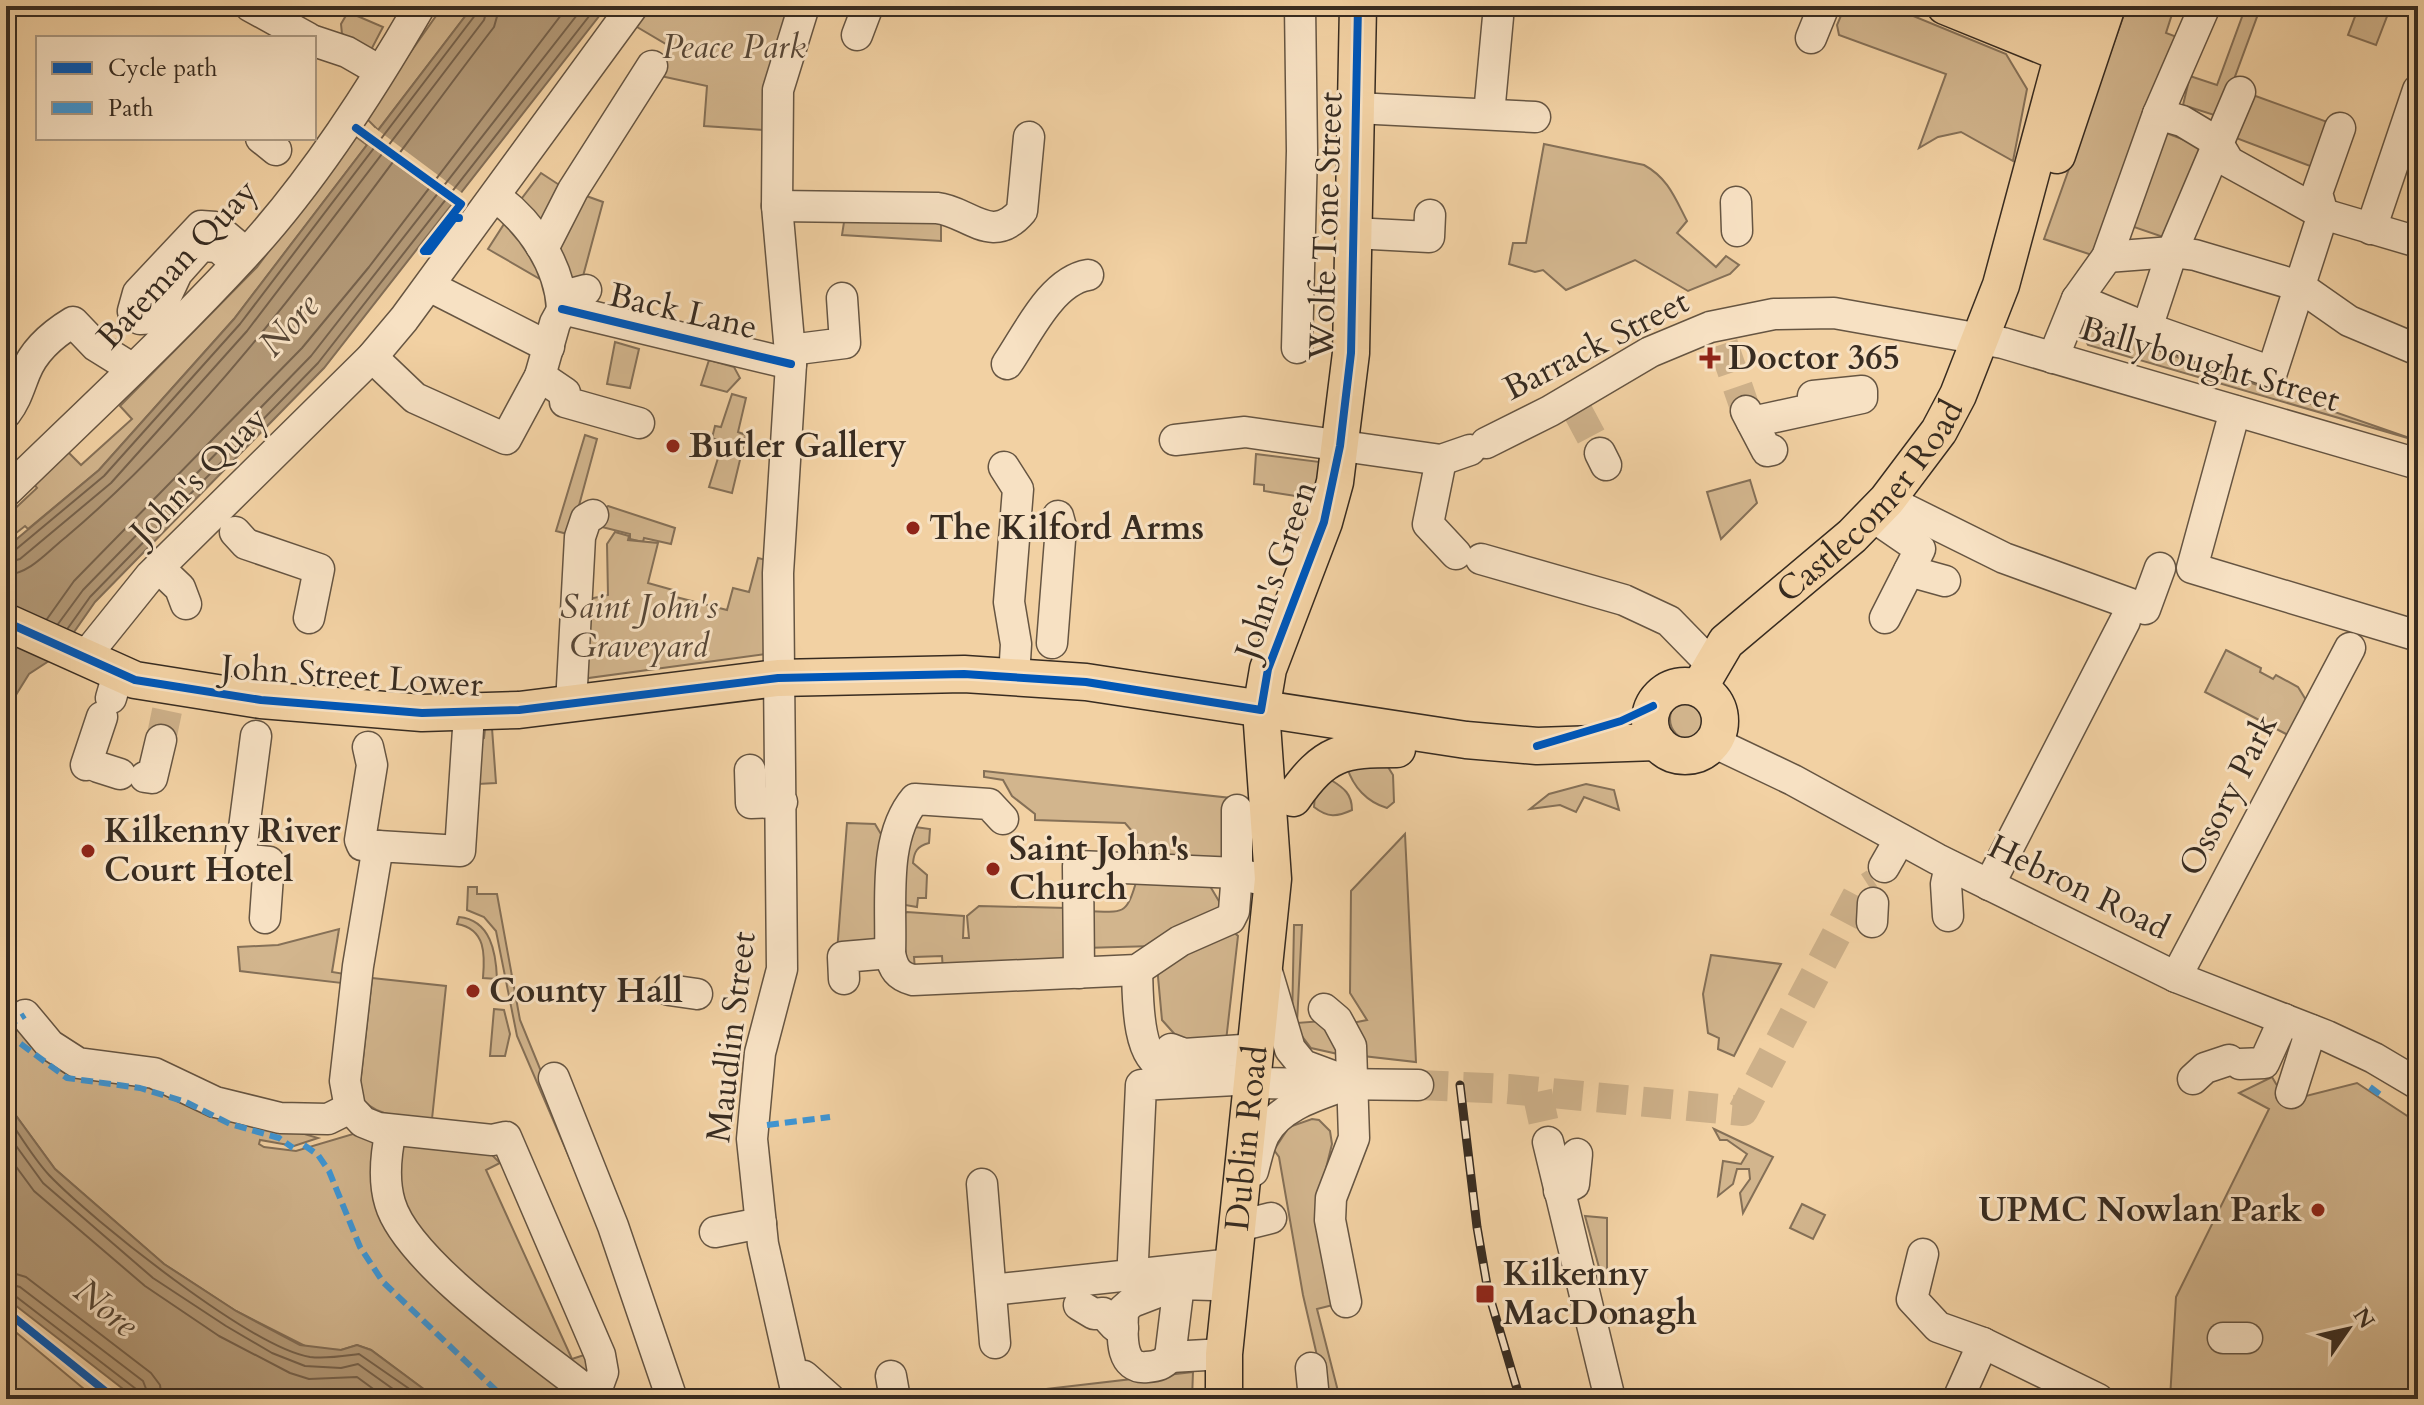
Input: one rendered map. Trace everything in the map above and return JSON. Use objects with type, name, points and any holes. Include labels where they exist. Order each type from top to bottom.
[{"type":"main road","name":"Wolfe Tone Street","points":[[1340,446],[1351,353],[1358,6]]},
{"type":"main road","points":[[1945,6],[2083,31]]},
{"type":"main road","points":[[2014,6],[2083,31]]},
{"type":"main road","name":"Castlecomer Road","points":[[1705,676],[1726,642],[1811,573],[1879,508],[1939,431],[2001,285],[2032,223],[2083,31]]},
{"type":"main road","name":"John's Green","points":[[1261,710],[1268,669],[1324,522],[1340,446]]},
{"type":"main road","name":"John Street Lower","points":[[6,622],[78,655],[110,696],[170,697],[259,718],[371,728],[468,727],[571,704],[778,678],[964,674],[1041,667],[1086,682],[1299,717],[1466,740]]},
{"type":"main road","points":[[1705,676],[1708,694],[1719,711],[1720,722],[1713,742],[1706,749],[1685,756],[1675,755],[1657,742],[1649,722],[1653,706],[1664,691],[1705,676]]},
{"type":"main road","points":[[1537,746],[1621,721],[1653,706]]},
{"type":"main road","name":"Dublin Road","points":[[1224,1399],[1224,1354],[1232,1275],[1250,1218],[1257,1170],[1255,1068],[1273,879],[1261,710]]},
{"type":"main road","name":"Dublin Road","points":[[1273,879],[1293,798],[1299,717]]},
{"type":"main road","points":[[1293,798],[1310,774],[1327,758],[1348,750],[1408,749],[1466,740],[1537,746],[1657,742]]},
{"type":"street","points":[[250,6],[304,36]]},
{"type":"street","name":"Bateman Quay","points":[[7,490],[133,369],[241,258],[309,175],[420,6]]},
{"type":"street","name":"John's Quay","points":[[78,655],[159,568],[224,521],[372,357],[431,287],[633,6]]},
{"type":"street","name":"Maudlin Street","points":[[796,1389],[761,1223],[752,1139],[760,1053],[782,969],[778,573],[791,357],[777,206],[778,90],[804,6]]},
{"type":"street","points":[[857,35],[868,6]]},
{"type":"street","points":[[1297,348],[1302,151],[1300,6]]},
{"type":"street","points":[[1811,38],[1824,6]]},
{"type":"street","points":[[2053,358],[2077,299],[2107,257],[2158,114],[2205,6]]},
{"type":"street","points":[[1489,114],[1498,17]]},
{"type":"street","points":[[316,42],[347,52],[380,71]]},
{"type":"street","points":[[541,246],[547,241],[573,190],[652,66]]},
{"type":"street","points":[[2371,229],[2418,90]]},
{"type":"street","points":[[2147,328],[2172,252],[2240,92]]},
{"type":"street","points":[[1356,108],[1535,117]]},
{"type":"street","points":[[2158,114],[2182,121],[2217,142],[2229,162],[2323,214],[2371,229],[2415,233]]},
{"type":"street","points":[[2077,299],[2147,328],[2272,372],[2323,214],[2317,193],[2340,128]]},
{"type":"street","points":[[777,206],[937,208],[954,210],[981,227],[1003,225],[1022,211],[1029,137]]},
{"type":"street","points":[[496,197],[514,210],[541,246],[557,275],[562,309]]},
{"type":"street","points":[[1353,233],[1429,237],[1430,215]]},
{"type":"street","points":[[2107,257],[2172,252],[2195,255],[2299,286],[2349,321],[2418,350]]},
{"type":"street","points":[[1007,364],[1057,292],[1074,277],[1088,275]]},
{"type":"street","points":[[431,287],[545,362],[565,393],[565,402],[639,423]]},
{"type":"street","points":[[372,357],[415,398],[506,439],[545,362],[562,309],[571,294],[586,290]]},
{"type":"street","points":[[791,357],[845,343],[842,298]]},
{"type":"street","name":"Back Lane","points":[[562,309],[791,357]]},
{"type":"street","name":"Barrack Street","points":[[1441,460],[1574,404],[1650,352],[1721,334],[1774,314],[1834,313],[1980,339]]},
{"type":"street","points":[[6,413],[17,399],[26,370],[50,336],[73,322],[96,346],[133,369]]},
{"type":"street","name":"Ballybought Street","points":[[1980,339],[2418,464]]},
{"type":"street","points":[[1772,450],[1767,451],[1749,416],[1862,398],[1862,391],[1813,396]]},
{"type":"street","points":[[2235,411],[2192,568],[2418,636]]},
{"type":"street","points":[[1175,440],[1209,439],[1230,432],[1245,432],[1340,446]]},
{"type":"street","name":"John's Green","points":[[1340,446],[1441,460]]},
{"type":"street","points":[[1441,460],[1428,524],[1468,556],[1624,600],[1669,621],[1705,676]]},
{"type":"street","points":[[1004,467],[1018,489],[1009,602],[1016,644],[1041,667]]},
{"type":"street","points":[[1879,508],[1915,560],[1945,581]]},
{"type":"street","points":[[1879,508],[2145,609],[2160,568]]},
{"type":"street","points":[[571,704],[580,537],[586,519],[593,515]]},
{"type":"street","points":[[1041,667],[1061,527],[1058,516]]},
{"type":"street","points":[[224,521],[246,544],[319,569],[309,618]]},
{"type":"street","points":[[1885,618],[1915,560],[1939,546],[1959,550]]},
{"type":"street","points":[[159,568],[180,588],[186,604]]},
{"type":"street","points":[[1989,885],[2098,644],[2125,621]]},
{"type":"street","name":"Ossory Park","points":[[2176,977],[2350,648]]},
{"type":"street","points":[[110,696],[120,772],[161,740]]},
{"type":"street","points":[[259,718],[240,859],[269,862],[265,918]]},
{"type":"street","points":[[371,728],[372,765],[360,840],[362,845],[460,851],[468,727]]},
{"type":"street","name":"Hebron Road","points":[[1713,742],[1793,780],[1950,866],[2176,977],[2374,1058],[2418,1084]]},
{"type":"street","points":[[750,770],[751,803],[782,802]]},
{"type":"street","points":[[901,977],[894,845],[906,797],[994,803]]},
{"type":"street","points":[[844,979],[843,957],[901,977],[959,983],[1137,970],[1171,945],[1230,919],[1234,911],[1237,873],[1237,810]]},
{"type":"street","points":[[1884,867],[1900,839]]},
{"type":"street","points":[[378,846],[358,966],[345,1081],[350,1108],[363,1122],[391,1130],[492,1140],[506,1137],[600,1355],[603,1372],[599,1396],[583,1388],[477,1303],[427,1257],[402,1227],[390,1203],[386,1151],[391,1130]]},
{"type":"street","points":[[1079,973],[1078,866],[1237,873],[1273,879]]},
{"type":"street","points":[[1948,916],[1946,884],[1950,866]]},
{"type":"street","points":[[1266,967],[1290,1049],[1303,1065],[1351,1083]]},
{"type":"street","points":[[1137,970],[1149,989],[1151,1021],[1158,1036],[1171,1049],[1255,1068],[1351,1083],[1418,1085]]},
{"type":"street","points":[[1324,1009],[1337,1020],[1351,1046],[1354,1138],[1336,1181],[1330,1209],[1332,1239],[1346,1302]]},
{"type":"street","points":[[25,1015],[50,1045],[78,1063],[154,1073],[215,1102],[280,1118],[328,1119],[350,1108]]},
{"type":"street","points":[[2193,1079],[2205,1068],[2234,1062],[2264,1063],[2297,1024]]},
{"type":"street","points":[[2291,1093],[2297,1024]]},
{"type":"street","points":[[1133,1260],[1141,1085],[1255,1068]]},
{"type":"street","points":[[554,1078],[609,1215],[672,1399]]},
{"type":"street","points":[[1257,1170],[1265,1133],[1280,1116],[1303,1101],[1351,1083]]},
{"type":"street","points":[[1548,1142],[1610,1399]]},
{"type":"street","points":[[1559,1191],[1574,1184],[1577,1154]]},
{"type":"street","points":[[982,1184],[995,1343]]},
{"type":"street","points":[[714,1232],[761,1223]]},
{"type":"street","points":[[1923,1254],[1912,1299],[1938,1327],[1983,1343],[2098,1399]]},
{"type":"street","points":[[991,1290],[1232,1275]]},
{"type":"street","points":[[1179,1284],[1170,1357],[1162,1365],[1139,1367],[1130,1362],[1122,1346],[1123,1310],[1132,1302],[1179,1284],[1232,1275]]},
{"type":"street","points":[[1079,1305],[1094,1314],[1103,1313],[1115,1326],[1123,1328]]},
{"type":"street","points":[[1958,1399],[1983,1343]]},
{"type":"street","points":[[1170,1357],[1224,1354]]},
{"type":"street","points":[[1311,1368],[1314,1399]]},
{"type":"street","points":[[796,1389],[804,1376],[830,1399]]},
{"type":"green space","points":[[443,6],[473,6],[378,130],[365,117]]},
{"type":"green space","name":"Peace Park","points":[[644,6],[790,6],[764,130],[704,126],[707,86],[656,75],[669,46],[632,24]]},
{"type":"green space","points":[[1845,6],[1889,6],[2006,54],[2027,89],[2013,161],[1961,132],[1938,137],[1919,148],[1946,74],[1839,35],[1837,25]]},
{"type":"green space","points":[[2127,6],[2192,6],[2189,13],[2174,8],[2166,33],[2177,37],[2098,257],[2044,239]]},
{"type":"green space","points":[[2246,6],[2261,6],[2223,109],[2214,115],[2183,105],[2190,76],[2217,85]]},
{"type":"green space","points":[[2359,6],[2391,6],[2376,45],[2348,35]]},
{"type":"green space","points":[[348,12],[383,27],[371,50],[342,34],[341,24]]},
{"type":"green space","points":[[2250,94],[2333,124],[2318,169],[2236,138]]},
{"type":"green space","points":[[2161,131],[2206,148],[2169,239],[2128,225]]},
{"type":"green space","points":[[355,136],[367,145],[234,319],[99,470],[28,529],[25,526],[6,541],[6,517],[37,488],[34,484],[68,452],[81,465],[132,419],[120,406],[257,267]]},
{"type":"green space","points":[[1544,144],[1644,165],[1665,182],[1687,221],[1677,233],[1716,267],[1726,256],[1739,265],[1730,274],[1688,291],[1635,260],[1566,290],[1543,270],[1535,272],[1509,264],[1513,243],[1526,243]]},
{"type":"green space","points":[[541,173],[567,190],[543,236],[516,206]]},
{"type":"green space","points":[[578,193],[603,202],[579,291],[551,248]]},
{"type":"green space","points":[[511,213],[552,286],[488,249]]},
{"type":"green space","points":[[852,217],[925,220],[941,224],[941,241],[842,235],[844,222]]},
{"type":"green space","points":[[2085,325],[2093,327],[2100,342],[2114,335],[2418,441],[2088,345],[2083,335]]},
{"type":"green space","points":[[615,342],[639,349],[630,388],[607,384]]},
{"type":"green space","points":[[709,360],[734,367],[740,378],[727,392],[701,385]]},
{"type":"green space","points":[[732,394],[746,398],[738,432],[746,435],[732,493],[709,487],[723,442],[712,438],[715,426],[721,427]]},
{"type":"green space","points":[[585,435],[597,439],[571,535],[556,531]]},
{"type":"green space","points":[[1256,454],[1320,462],[1315,499],[1264,491],[1264,485],[1254,484]]},
{"type":"green space","points":[[1750,480],[1757,503],[1721,539],[1707,492]]},
{"type":"green space","points":[[608,506],[675,528],[671,544],[644,538],[643,542],[630,539],[630,534],[590,524],[591,518]]},
{"type":"green space","name":"Saint John's Graveyard","points":[[615,532],[629,536],[628,540],[658,543],[648,583],[673,590],[672,596],[727,610],[733,588],[749,592],[758,558],[770,561],[766,654],[581,679],[584,600],[608,595],[607,544]]},
{"type":"green space","points":[[2226,650],[2261,668],[2260,672],[2273,679],[2276,675],[2298,687],[2306,700],[2288,735],[2205,692]]},
{"type":"green space","points":[[1691,698],[1706,704],[1712,719],[1706,734],[1691,740],[1676,734],[1670,719],[1676,704]]},
{"type":"green space","points":[[492,728],[496,783],[478,784],[478,741],[484,738],[485,729]]},
{"type":"green space","points":[[1347,767],[1388,767],[1393,775],[1394,802],[1387,808],[1367,798],[1357,787]]},
{"type":"green space","points":[[984,771],[1231,798],[1229,865],[1138,855],[1132,831],[1125,823],[1035,820],[1035,814],[1012,796],[1003,780],[984,777]]},
{"type":"green space","points":[[1331,780],[1346,792],[1352,810],[1333,815],[1314,807],[1315,795]]},
{"type":"green space","points":[[1586,784],[1614,790],[1619,810],[1584,797],[1576,812],[1560,805],[1530,809],[1549,794]]},
{"type":"green space","points":[[847,823],[875,824],[888,846],[887,941],[837,952]]},
{"type":"green space","points":[[915,827],[930,829],[929,843],[919,848],[913,859],[913,863],[927,875],[926,898],[918,898],[917,907],[905,905],[900,850]]},
{"type":"green space","points":[[1405,834],[1416,1062],[1363,1056],[1352,1023],[1367,1020],[1350,993],[1351,891]]},
{"type":"green space","points":[[1137,879],[1207,881],[1223,908],[1153,946],[1084,948],[1086,911],[1122,910],[1130,900]]},
{"type":"green space","points":[[468,887],[477,887],[477,894],[497,894],[520,1020],[595,1203],[667,1399],[656,1399],[648,1362],[591,1208],[517,1036],[496,931],[484,917],[467,910]]},
{"type":"green space","points":[[979,906],[1067,908],[1074,964],[943,971],[942,956],[914,957],[915,970],[903,961],[898,918],[907,912],[964,916],[963,938],[969,938],[967,916]]},
{"type":"green space","points":[[459,917],[478,924],[490,939],[497,979],[483,978],[482,944],[474,931],[457,924]]},
{"type":"green space","points":[[1294,925],[1302,925],[1297,1023],[1323,1021],[1338,1054],[1311,1048],[1292,1023]]},
{"type":"green space","points":[[1227,926],[1238,936],[1226,1041],[1179,1039],[1162,1020],[1157,966]]},
{"type":"green space","points":[[339,929],[332,972],[351,975],[350,984],[240,971],[238,947],[278,945]]},
{"type":"green space","points":[[1711,955],[1781,964],[1734,1056],[1718,1049],[1719,1038],[1708,1033],[1703,994]]},
{"type":"green space","points":[[372,978],[446,986],[432,1119],[382,1112],[365,1102],[359,1094]]},
{"type":"green space","points":[[494,1009],[504,1010],[510,1034],[505,1056],[490,1056]]},
{"type":"green space","points":[[6,1010],[9,1022],[73,1070],[151,1081],[217,1108],[318,1138],[294,1146],[260,1140],[259,1144],[264,1147],[296,1151],[363,1131],[376,1146],[379,1156],[383,1212],[578,1399],[437,1399],[371,1350],[357,1345],[341,1350],[311,1349],[236,1311],[164,1264],[55,1169],[6,1102]]},
{"type":"green space","name":"UPMC Nowlan Park","points":[[2272,1077],[2279,1089],[2306,1096],[2357,1083],[2418,1123],[2418,1399],[2170,1399],[2176,1297],[2269,1109],[2239,1093]]},
{"type":"green space","points":[[1312,1119],[1319,1120],[1330,1131],[1332,1144],[1317,1205],[1333,1305],[1317,1309],[1340,1399],[1327,1399],[1303,1295],[1279,1157],[1274,1150],[1289,1127]]},
{"type":"green space","points":[[1714,1129],[1773,1157],[1743,1213],[1740,1193],[1750,1179],[1749,1169],[1737,1169],[1733,1184],[1718,1196],[1723,1161],[1741,1164],[1747,1154],[1727,1140],[1720,1140]]},
{"type":"green space","points":[[404,1143],[487,1150],[500,1163],[486,1170],[572,1359],[587,1354],[590,1369],[581,1377],[426,1242],[402,1208],[396,1153]]},
{"type":"green space","points":[[1802,1204],[1825,1215],[1813,1239],[1790,1228]]},
{"type":"green space","points":[[1585,1216],[1607,1218],[1607,1270],[1603,1282]]},
{"type":"green space","points":[[6,1324],[96,1399],[6,1399]]},
{"type":"green space","points":[[1193,1372],[1192,1399],[968,1398]]},
{"type":"water","name":"Nore","points":[[473,6],[607,6],[324,368],[95,602],[58,655],[29,674],[6,711],[6,548],[99,470],[234,319]]},
{"type":"water","name":"Nore","points":[[6,1102],[55,1169],[164,1264],[236,1311],[300,1345],[341,1350],[357,1345],[371,1350],[437,1399],[136,1399],[6,1298]]},
{"type":"pier","points":[[375,128],[466,196],[456,208],[364,142]]},
{"type":"tunnel","points":[[1723,344],[1746,411]]},
{"type":"tunnel","points":[[1577,410],[1600,453]]},
{"type":"tunnel","points":[[161,740],[168,706]]},
{"type":"tunnel","points":[[1418,1085],[1508,1089],[1743,1111],[1858,894],[1875,883]]},
{"type":"tunnel","points":[[1537,1092],[1548,1142]]},
{"type":"railway","points":[[1460,1085],[1488,1291],[1520,1399]]},
{"type":"marked path","points":[[6,1027],[25,1015]]},
{"type":"marked path","points":[[6,1033],[67,1078],[140,1088],[186,1102],[230,1124],[279,1138],[293,1148]]},
{"type":"marked path","points":[[2370,1087],[2382,1096]]},
{"type":"marked path","points":[[767,1125],[830,1117]]},
{"type":"marked path","points":[[304,1145],[318,1155],[329,1171],[360,1247],[383,1282],[505,1399]]},
{"type":"cycle path","points":[[6,622],[135,680],[261,700],[422,713],[519,710],[778,678],[964,674],[1086,682],[1261,710],[1268,669],[1324,522],[1340,446],[1351,353],[1358,6]]},
{"type":"cycle path","points":[[356,128],[461,204],[424,251],[429,251],[454,218],[459,218]]},
{"type":"cycle path","points":[[562,309],[791,364]]},
{"type":"cycle path","points":[[1537,746],[1621,721],[1653,706]]},
{"type":"cycle path","points":[[6,1311],[115,1399]]},
{"type":"place","name":"Doctor 365","points":[[1710,358]]},
{"type":"place","name":"Butler Gallery","points":[[673,446]]},
{"type":"place","name":"The Kilford Arms","points":[[913,528]]},
{"type":"place","name":"Kilkenny River Court Hotel","points":[[88,851]]},
{"type":"place","name":"Saint John's Church","points":[[993,869]]},
{"type":"place","name":"County Hall","points":[[473,991]]},
{"type":"place","name":"UPMC Nowlan Park","points":[[2318,1210]]},
{"type":"place","name":"Kilkenny MacDonagh","points":[[1485,1294]]}]
